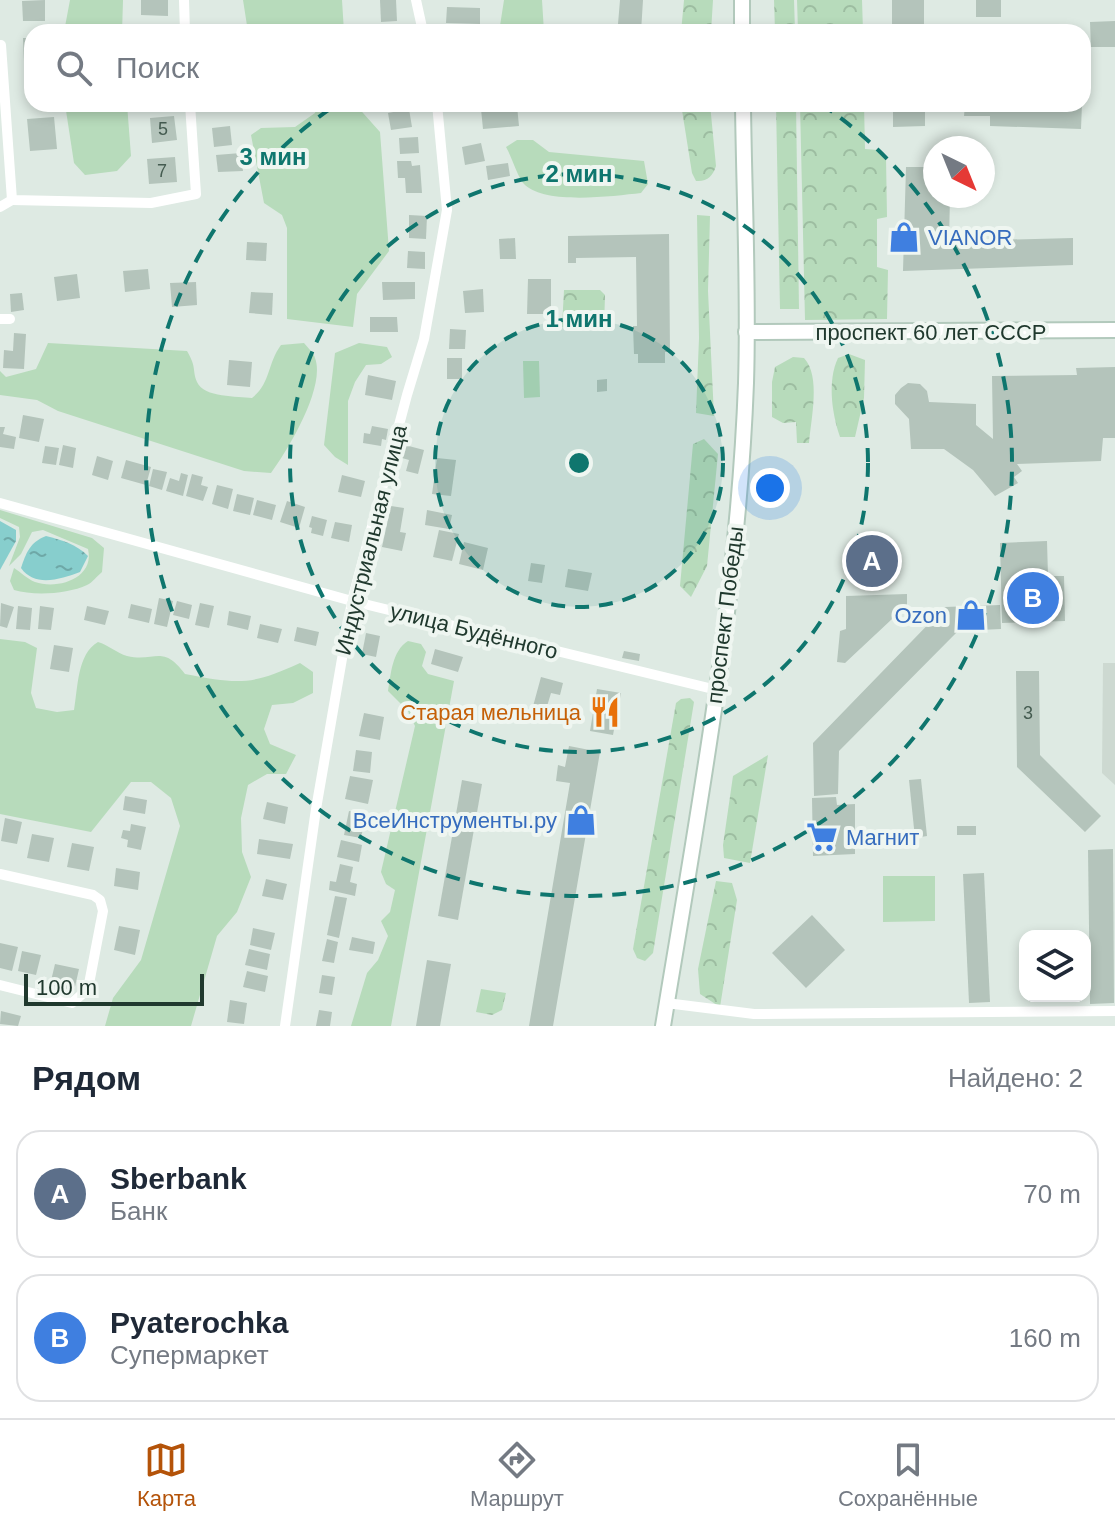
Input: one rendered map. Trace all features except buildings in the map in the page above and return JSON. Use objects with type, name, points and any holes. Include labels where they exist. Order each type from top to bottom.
[{"type":"main road","points":[[742,0],[742,24]]},
{"type":"main road","name":"проспект Победы","points":[[663,1026],[717,690],[736,526],[746,383],[743,112]]},
{"type":"main road","name":"проспект 60 лет СССР","points":[[746,332],[1115,330]]},
{"type":"street","points":[[184,0],[185,24]]},
{"type":"street","points":[[416,0],[421,24]]},
{"type":"street","points":[[1,45],[12,200]]},
{"type":"street","points":[[0,207],[12,200],[151,203],[196,194],[191,112]]},
{"type":"street","name":"Индустриальная улица","points":[[285,1026],[316,809],[352,601],[424,339],[447,210],[438,112]]},
{"type":"street","name":"улица Будённого","points":[[0,503],[352,601],[717,690]]},
{"type":"street","points":[[0,874],[93,895],[100,900],[103,911],[88,989],[72,1003],[0,985]]},
{"type":"street","points":[[666,1003],[754,1014],[1115,1011]]},
{"type":"shaded area","points":[[1103,663],[1115,663],[1115,785],[1102,773]]},
{"type":"green space","points":[[70,0],[123,0],[122,24],[66,24]]},
{"type":"green space","points":[[243,0],[342,0],[344,24],[247,24]]},
{"type":"green space","points":[[504,0],[542,0],[544,24],[500,24]]},
{"type":"green space","points":[[684,0],[713,0],[712,24],[682,24]]},
{"type":"green space","points":[[774,0],[794,0],[795,24],[775,24]]},
{"type":"green space","points":[[797,0],[862,0],[863,24],[798,24]]},
{"type":"green space","points":[[66,112],[128,112],[131,156],[117,171],[85,175],[74,163]]},
{"type":"green space","points":[[362,112],[380,132],[389,251],[357,294],[353,327],[287,319],[287,228],[282,215],[264,203],[251,135],[261,128],[295,127],[315,113]]},
{"type":"green space","points":[[682,112],[711,112],[716,166],[711,175],[703,180],[696,181]]},
{"type":"green space","points":[[776,112],[796,112],[799,309],[780,309]]},
{"type":"green space","points":[[800,112],[864,112],[865,149],[878,150],[886,157],[887,217],[877,219],[877,267],[888,270],[887,319],[805,320]]},
{"type":"green space","points":[[517,140],[533,140],[549,152],[644,161],[648,184],[641,193],[598,197],[564,197],[535,191],[522,182],[506,147]]},
{"type":"green space","points":[[697,215],[710,216],[708,291],[714,416],[696,413],[699,338]]},
{"type":"green space","points":[[564,290],[600,290],[605,295],[604,328],[562,327]]},
{"type":"green space","points":[[48,343],[187,351],[201,387],[214,394],[230,396],[252,398],[258,392],[281,345],[304,343],[315,358],[317,370],[304,418],[271,473],[244,471],[58,411],[37,400],[0,395],[0,371],[6,377],[36,369]]},
{"type":"green space","points":[[359,343],[387,347],[392,357],[381,364],[366,365],[355,382],[348,401],[348,465],[324,445],[335,353]]},
{"type":"green space","points":[[849,354],[865,360],[864,398],[855,437],[840,437],[833,408],[833,377],[838,358]]},
{"type":"green space","points":[[793,357],[804,358],[814,386],[809,443],[797,443],[796,422],[783,423],[772,417],[775,367]]},
{"type":"green space","points":[[523,361],[539,361],[540,397],[524,398]]},
{"type":"green space","points":[[704,439],[718,454],[707,566],[691,597],[680,586],[693,444]]},
{"type":"green space","points":[[0,510],[92,538],[104,548],[102,572],[89,584],[61,592],[14,590],[10,581],[14,568],[35,582],[64,583],[86,568],[88,549],[43,530],[32,532],[21,554],[9,566],[20,537],[19,527],[0,518]]},
{"type":"green space","points":[[0,639],[25,642],[37,648],[31,693],[36,708],[57,712],[74,710],[82,663],[91,647],[98,642],[127,656],[164,657],[185,674],[218,680],[256,679],[300,663],[313,672],[313,693],[293,703],[272,705],[264,729],[270,744],[296,755],[286,774],[267,774],[248,785],[241,818],[242,852],[251,877],[237,912],[217,936],[191,1026],[105,1026],[113,998],[141,960],[180,826],[171,798],[151,782],[131,782],[91,832],[0,814]]},
{"type":"green space","points":[[408,641],[421,644],[426,652],[422,666],[428,674],[454,681],[391,1026],[351,1026],[367,973],[378,960],[388,936],[381,921],[390,912],[395,890],[386,884],[381,872],[415,726],[408,711],[388,691],[395,657]]},
{"type":"green space","points":[[690,698],[694,702],[653,953],[645,961],[637,958],[633,949],[676,703]]},
{"type":"green space","points":[[768,755],[750,863],[724,858],[723,845],[733,776]]},
{"type":"green space","points":[[883,876],[935,876],[935,921],[883,922]]},
{"type":"green space","points":[[716,881],[732,883],[737,900],[720,1007],[700,994],[698,969]]},
{"type":"green space","points":[[481,989],[506,993],[502,1010],[492,1015],[476,1012]]},
{"type":"water","points":[[0,521],[16,530],[16,541],[0,570]]},
{"type":"water","points":[[46,536],[74,545],[88,556],[80,572],[41,580],[33,578],[21,568],[32,545]]},
{"type":"place","name":"VIANOR","points":[[904,237]]},
{"type":"place","name":"Sberbank","points":[[872,561]]},
{"type":"place","name":"Pyaterochka","points":[[1033,598]]},
{"type":"place","name":"Ozon","points":[[971,615]]},
{"type":"place","name":"Старая мельница","points":[[605,712]]},
{"type":"place","name":"ВсеИнструменты.ру","points":[[581,820]]},
{"type":"place","name":"Магнит","points":[[822,837]]}]
